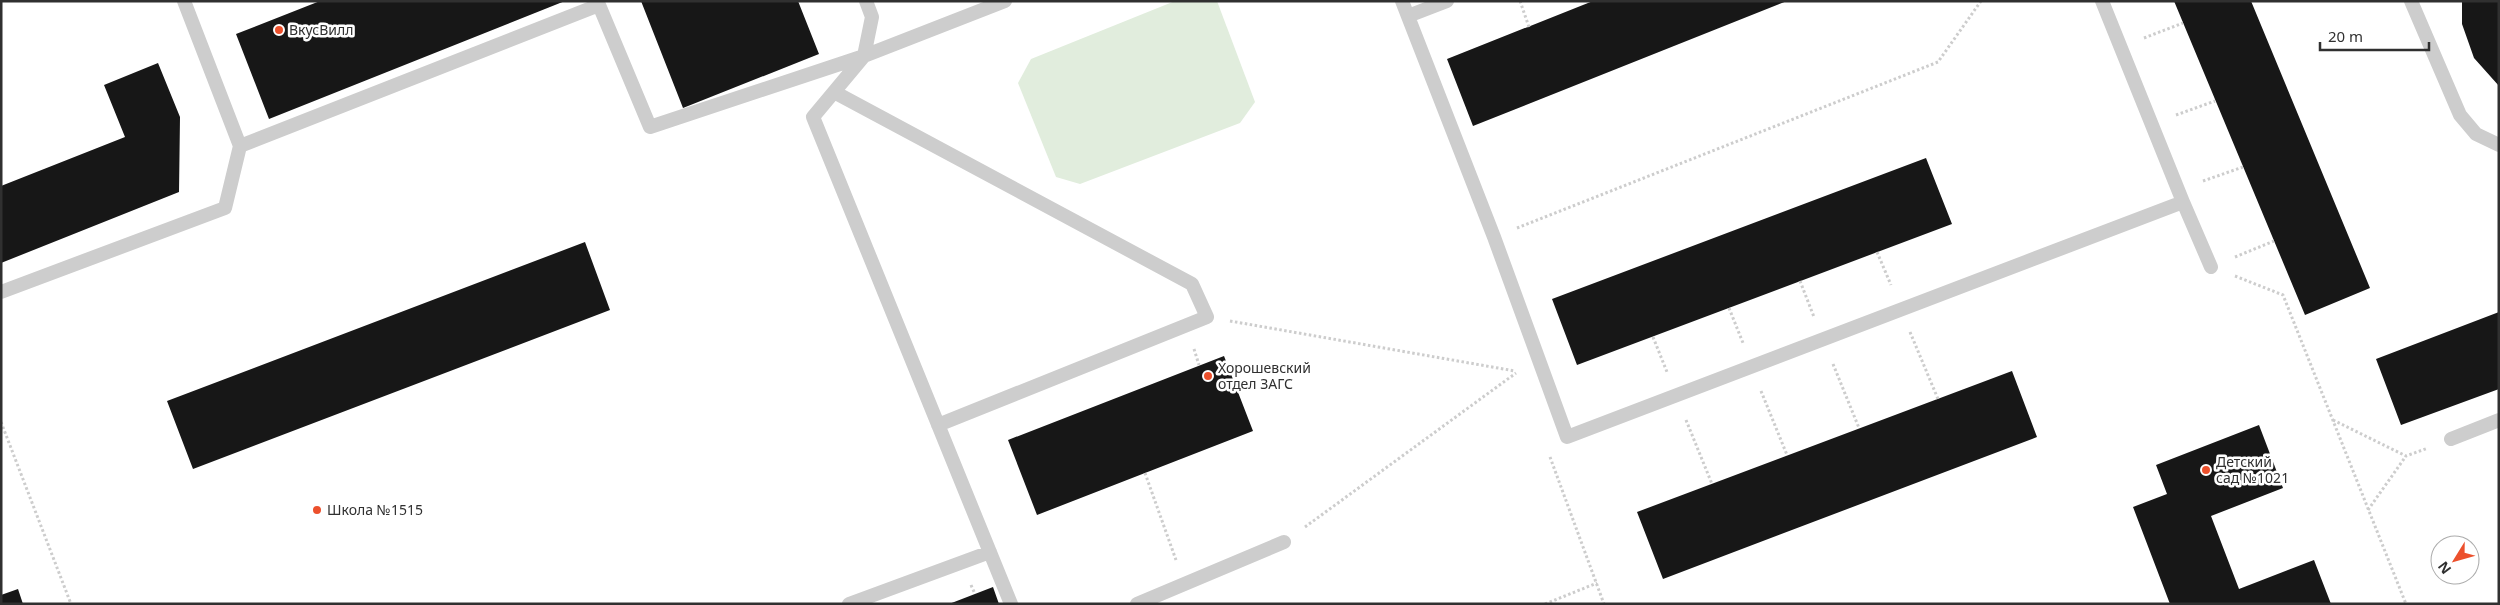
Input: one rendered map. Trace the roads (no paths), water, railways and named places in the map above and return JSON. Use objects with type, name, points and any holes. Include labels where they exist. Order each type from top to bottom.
[{"type":"lane","points":[[1,292],[225,208],[240,146],[184,1]]},
{"type":"lane","points":[[866,1],[872,17],[864,56],[813,117],[1011,604]]},
{"type":"lane","points":[[240,146],[599,4],[650,127],[864,56],[1005,1]]},
{"type":"lane","points":[[1402,1],[1494,237],[1568,437],[2181,196]]},
{"type":"lane","points":[[1408,16],[1446,1]]},
{"type":"lane","points":[[2102,1],[2211,267]]},
{"type":"lane","points":[[2411,1],[2460,115],[2476,134],[2499,145]]},
{"type":"lane","points":[[834,92],[1192,284],[1206,317],[938,425]]},
{"type":"lane","points":[[2451,439],[2499,420]]},
{"type":"lane","points":[[1137,604],[1284,542]]},
{"type":"lane","points":[[849,604],[990,552]]},
{"type":"place","name":"ВкусВилл","points":[[279,30]]},
{"type":"place","name":"Хорошевский отдел ЗАГС","points":[[1208,376]]},
{"type":"place","name":"Детский сад №1021","points":[[2206,470]]},
{"type":"place","name":"Школа №1515","points":[[317,510]]}]
